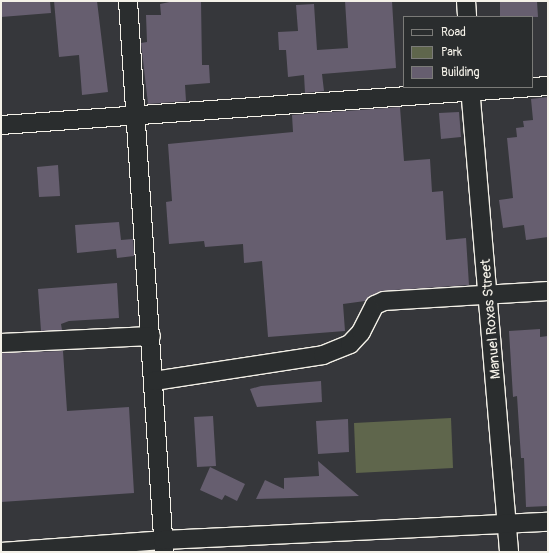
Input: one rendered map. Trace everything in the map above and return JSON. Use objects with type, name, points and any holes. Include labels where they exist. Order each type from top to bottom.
[{"type":"street","points":[[128,1],[137,118],[164,546]]},
{"type":"street","points":[[466,1],[467,16]]},
{"type":"street","points":[[533,87],[548,86]]},
{"type":"street","points":[[1,125],[137,118],[510,88]]},
{"type":"street","name":"Manuel Roxas Street","points":[[471,90],[510,552]]},
{"type":"street","points":[[154,381],[323,355],[350,344],[361,332],[376,305],[384,301],[548,291]]},
{"type":"street","points":[[1,342],[151,336]]},
{"type":"street","points":[[1,552],[164,546],[548,522]]},
{"type":"green space","points":[[451,418],[453,468],[356,473],[354,423]]},
{"type":"building","points":[[1,1],[50,1],[51,13],[1,17]]},
{"type":"building","points":[[54,1],[97,1],[108,92],[82,95],[79,55],[59,57]]},
{"type":"building","points":[[174,1],[201,1],[202,65],[209,65],[210,83],[185,85],[186,101],[148,104],[141,43],[147,42],[146,15],[161,15],[160,4]]},
{"type":"building","points":[[345,1],[392,1],[396,68],[322,74],[324,91],[305,93],[304,75],[288,77],[286,50],[279,50],[278,32],[298,31],[296,5],[314,4],[317,50],[348,48]]},
{"type":"building","points":[[500,1],[537,1],[538,17],[500,16]]},
{"type":"building","points":[[548,97],[548,237],[526,240],[524,225],[503,228],[499,200],[513,198],[507,138],[517,137],[516,128],[524,127],[523,121],[533,120],[531,99]]},
{"type":"building","points":[[400,107],[404,161],[430,159],[432,192],[443,191],[446,240],[466,238],[469,285],[380,291],[365,301],[343,304],[345,331],[268,337],[262,261],[244,263],[243,244],[205,247],[204,241],[169,244],[166,202],[172,201],[168,144],[293,132],[292,115]]},
{"type":"building","points":[[459,112],[461,137],[441,139],[439,113]]},
{"type":"building","points":[[58,165],[60,196],[39,197],[37,167]]},
{"type":"building","points":[[119,222],[121,240],[133,239],[134,256],[117,258],[116,249],[77,253],[75,225]]},
{"type":"building","points":[[117,283],[119,318],[69,321],[61,324],[62,330],[41,331],[38,289]]},
{"type":"building","points":[[540,329],[540,337],[548,336],[548,506],[526,507],[524,458],[521,458],[517,396],[513,397],[509,331]]},
{"type":"building","points":[[63,351],[67,411],[129,407],[134,493],[1,502],[1,353]]},
{"type":"building","points":[[321,381],[322,402],[257,407],[250,389],[261,386]]},
{"type":"building","points":[[213,416],[216,466],[197,467],[194,417]]},
{"type":"building","points":[[348,419],[349,452],[318,454],[316,421]]},
{"type":"building","points":[[318,461],[359,496],[256,499],[265,480],[284,489],[284,478],[319,476]]},
{"type":"building","points":[[210,467],[245,484],[237,501],[225,495],[222,500],[200,490]]}]
